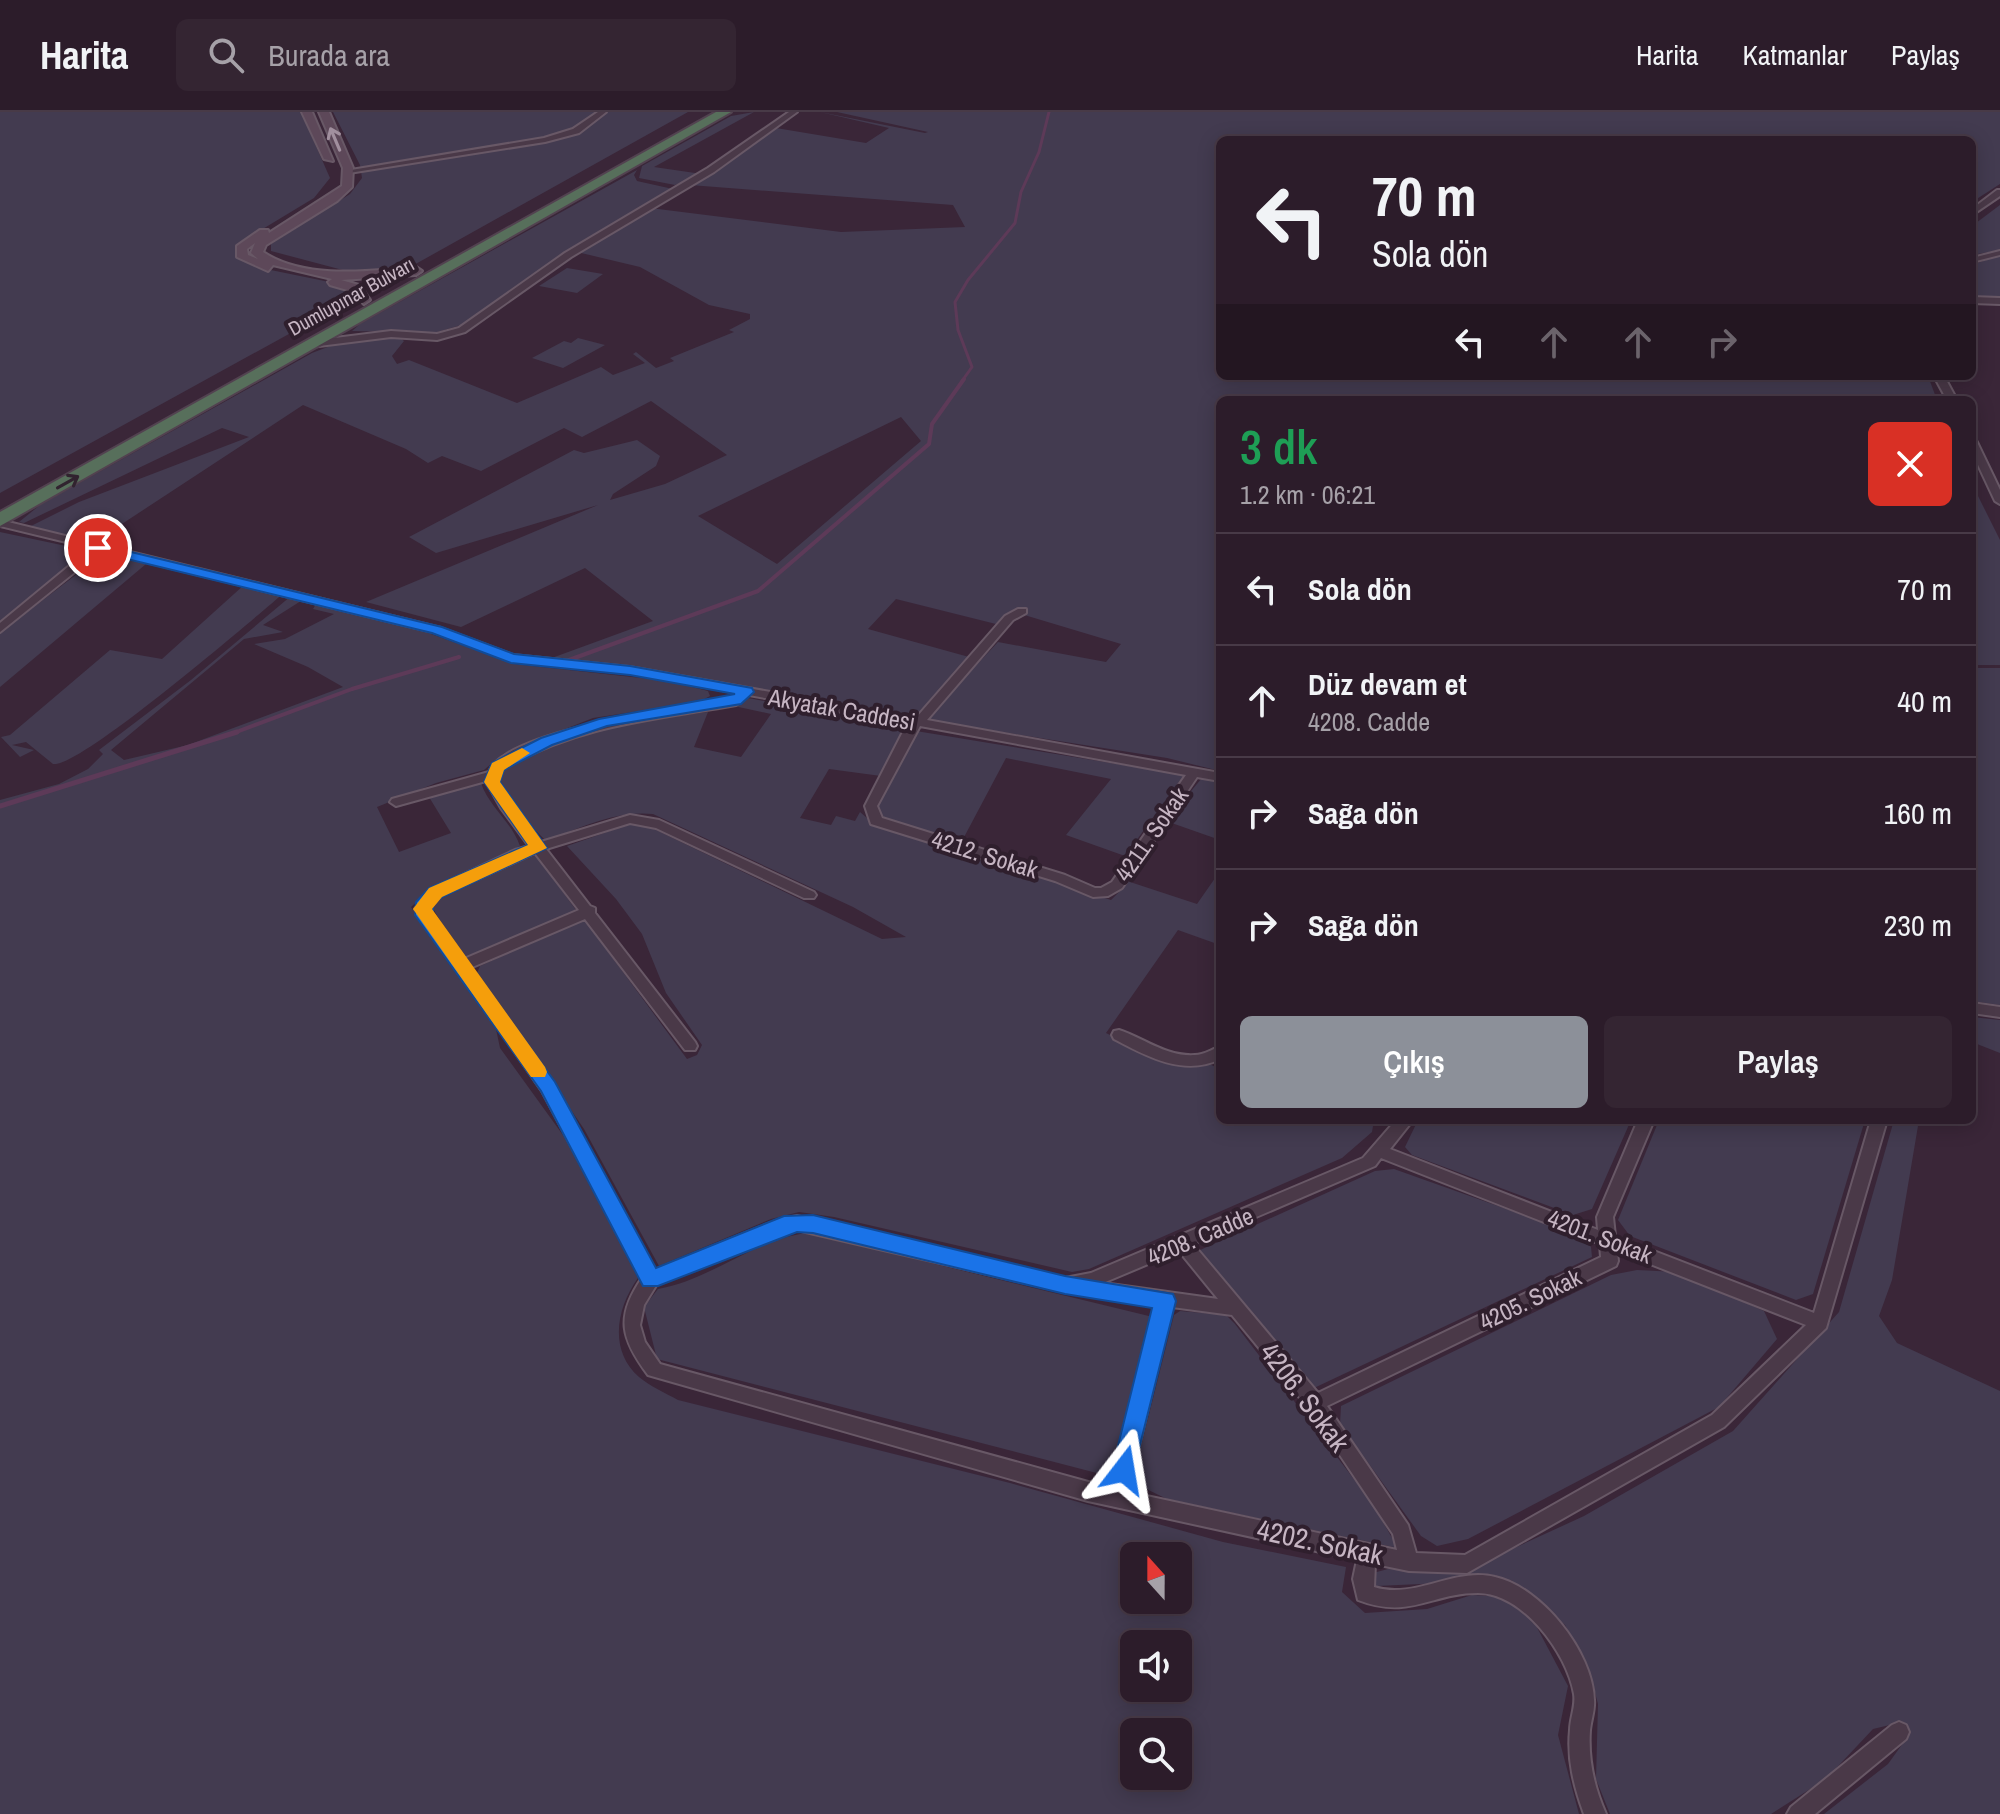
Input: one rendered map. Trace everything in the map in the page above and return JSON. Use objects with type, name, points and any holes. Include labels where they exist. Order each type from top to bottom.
[{"type":"highway","name":"Dumlupınar Bulvarı","points":[[0,500],[705,112]]},
{"type":"highway","name":"Dumlupınar Bulvarı","points":[[0,522],[725,112]]},
{"type":"main road","points":[[307,112],[336,175],[331,188],[241,248],[243,257],[258,264],[350,285],[362,293],[364,300]]},
{"type":"main road","points":[[324,112],[349,171],[349,182],[341,193],[261,243],[257,253],[269,261],[339,277],[416,271]]},
{"type":"street","points":[[349,171],[545,140],[576,131],[603,112]]},
{"type":"street","points":[[311,344],[391,334],[437,337],[462,330],[568,255],[711,170],[794,112]]},
{"type":"street","points":[[1976,210],[2000,192]]},
{"type":"street","points":[[1976,259],[2000,253]]},
{"type":"street","points":[[1976,300],[2000,301]]},
{"type":"street","points":[[1976,450],[2000,501]]},
{"type":"street","name":"Akyatak Caddesi","points":[[0,522],[437,630],[511,658],[630,670],[1216,776]]},
{"type":"street","points":[[0,629],[98,548]]},
{"type":"street","points":[[916,723],[1009,618],[1022,611]]},
{"type":"street","points":[[690,1046],[590,911],[505,805],[492,782],[497,767],[512,757],[590,727],[736,701],[746,692]]},
{"type":"street","name":"4212. Sokak","points":[[916,723],[871,806],[876,821],[1103,893]]},
{"type":"street","name":"4211. Sokak","points":[[1103,893],[1117,885],[1195,771]]},
{"type":"street","points":[[396,802],[494,775]]},
{"type":"street","points":[[651,1279],[548,1087],[424,915],[425,902],[435,893],[492,866],[617,821],[641,819],[659,824],[809,895]]},
{"type":"street","points":[[461,966],[590,911]]},
{"type":"street","points":[[1976,1009],[2000,1012]]},
{"type":"street","points":[[1119,1035],[1153,1053],[1174,1059],[1198,1060],[1216,1053]]},
{"type":"street","name":"4208. Cadde","points":[[651,1279],[784,1225],[797,1223],[813,1224],[1065,1285],[1093,1280],[1369,1162],[1402,1124]]},
{"type":"street","name":"4205. Sokak","points":[[1315,1403],[1610,1261],[1605,1217],[1644,1124]]},
{"type":"street","name":"4202. Sokak","points":[[651,1279],[632,1304],[632,1328],[639,1350],[654,1370],[1117,1498],[1409,1562],[1467,1564],[1718,1421],[1820,1323],[1878,1124]]},
{"type":"street","name":"4201. Sokak","points":[[1379,1151],[1820,1323]]},
{"type":"street","name":"4206. Sokak","points":[[1183,1244],[1315,1403],[1401,1531],[1409,1562]]},
{"type":"street","points":[[1065,1285],[1165,1301],[1235,1308]]},
{"type":"street","points":[[1117,1498],[1165,1301]]},
{"type":"street","points":[[1367,1553],[1363,1579],[1365,1593],[1378,1600],[1491,1584],[1506,1588],[1548,1622],[1581,1679],[1585,1699],[1580,1723],[1579,1773],[1595,1814]]},
{"type":"street","points":[[1798,1814],[1899,1732]]},
{"type":"shaded area","points":[[0,112],[301,112],[330,178],[314,198],[243,241],[237,257],[261,268],[349,286],[356,291],[356,297],[0,493]]},
{"type":"shaded area","points":[[333,112],[688,112],[412,266],[354,273],[271,251],[271,244],[350,194],[362,178],[360,165]]},
{"type":"shaded area","points":[[754,112],[654,167],[702,174],[675,185],[639,178],[642,166],[731,116]]},
{"type":"shaded area","points":[[820,112],[925,133],[928,132],[837,112],[2000,112],[2000,184],[1976,199],[1976,136],[1216,136],[1216,380],[1930,380],[1936,396],[1216,396],[1216,770],[1167,758],[925,720],[998,642],[1106,662],[1121,644],[1021,614],[1015,621],[996,624],[896,599],[868,629],[969,657],[935,702],[909,719],[827,702],[549,659],[653,621],[585,568],[461,627],[366,602],[598,505],[436,553],[409,537],[574,450],[584,453],[637,440],[660,456],[656,466],[613,494],[610,500],[665,484],[727,455],[651,401],[582,437],[564,428],[481,471],[442,456],[428,463],[406,449],[303,405],[96,541],[29,527],[79,502],[249,437],[222,428],[24,523],[19,522],[40,505],[312,353],[338,343],[398,336],[404,341],[392,356],[397,364],[409,360],[517,403],[601,367],[613,375],[645,363],[633,354],[636,352],[656,368],[674,361],[670,358],[734,332],[729,330],[750,319],[750,314],[709,305],[640,267],[577,252],[650,208],[841,232],[965,227],[953,205],[690,185],[776,128],[866,143],[889,128]],"holes":[[[901,417],[921,441],[777,564],[698,516]]]},
{"type":"shaded area","points":[[637,170],[634,175],[637,181],[673,189],[553,262],[468,323],[434,333],[352,331],[360,324]]},
{"type":"shaded area","points":[[2000,205],[2000,250],[1976,254],[1976,223]]},
{"type":"shaded area","points":[[2000,255],[2000,298],[1976,298],[1976,264]]},
{"type":"shaded area","points":[[567,268],[603,274],[577,293],[539,286]]},
{"type":"shaded area","points":[[578,338],[605,345],[563,368],[532,358],[564,341],[571,343]]},
{"type":"shaded area","points":[[1976,492],[2000,540],[2000,665],[1976,665]]},
{"type":"shaded area","points":[[0,532],[85,550],[85,554],[0,626]]},
{"type":"shaded area","points":[[103,554],[146,564],[0,687],[0,633]]},
{"type":"shaded area","points":[[244,585],[284,593],[167,690],[96,743],[69,759],[53,764],[26,742],[12,745],[34,750],[20,757],[1,737],[10,735],[110,650],[162,659]]},
{"type":"shaded area","points":[[291,596],[304,599],[263,625],[283,632],[244,639],[111,750],[124,760],[188,745],[343,687],[308,667],[254,644],[285,639],[334,614],[313,609],[316,604],[412,627],[514,664],[669,681],[708,691],[710,696],[699,702],[593,718],[504,753],[484,770],[436,783],[377,807],[399,852],[451,833],[429,797],[481,783],[489,800],[516,837],[520,846],[434,887],[411,907],[496,1029],[500,1048],[573,1149],[638,1278],[625,1302],[619,1328],[623,1354],[629,1366],[643,1380],[678,1400],[1010,1483],[1223,1542],[1346,1567],[1342,1592],[1365,1613],[1427,1609],[1472,1595],[1508,1597],[1532,1618],[1568,1686],[1558,1735],[1579,1814],[0,1814],[0,800],[59,784],[88,769],[103,754],[99,750],[191,680]]},
{"type":"shaded area","points":[[1976,668],[2000,668],[2000,1005],[1976,1002]]},
{"type":"shaded area","points":[[748,698],[905,727],[881,776],[829,769],[800,818],[831,825],[836,816],[855,821],[860,812],[874,824],[1111,900],[1125,886],[1124,880],[1197,904],[1216,877],[1216,944],[1178,930],[1106,1033],[1161,1060],[1207,1063],[1216,1067],[1216,1124],[1373,1124],[1372,1132],[1342,1158],[1089,1269],[1072,1272],[834,1217],[799,1212],[771,1219],[659,1266],[584,1129],[477,973],[480,966],[584,919],[687,1059],[697,1055],[702,1045],[666,993],[642,934],[616,899],[567,846],[630,824],[652,828],[882,939],[906,937],[853,907],[653,814],[612,817],[546,841],[512,806],[500,783],[506,767],[525,754],[554,742],[589,732],[708,712],[694,747],[741,757],[771,714],[734,706]]},
{"type":"shaded area","points":[[916,731],[1184,775],[1125,856],[1066,835],[1111,779],[1006,758],[962,841],[881,819],[875,806]]},
{"type":"shaded area","points":[[1202,778],[1216,782],[1216,839],[1166,821]]},
{"type":"shaded area","points":[[536,855],[576,910],[463,960],[431,905],[434,897]]},
{"type":"shaded area","points":[[1976,1017],[2000,1020],[2000,1053],[1976,1044]]},
{"type":"shaded area","points":[[1416,1124],[1629,1124],[1592,1209],[1573,1215],[1412,1155],[1405,1147]]},
{"type":"shaded area","points":[[1657,1124],[1864,1124],[1813,1294],[1796,1300],[1630,1236],[1618,1220]]},
{"type":"shaded area","points":[[1893,1124],[1918,1124],[1892,1280],[1879,1316],[1897,1343],[2000,1391],[2000,1814],[1824,1814],[1888,1764],[1911,1732],[1898,1723],[1873,1729],[1826,1779],[1771,1814],[1610,1814],[1596,1779],[1598,1704],[1590,1674],[1565,1625],[1511,1580],[1376,1586],[1373,1573],[1388,1569],[1441,1571],[1510,1550],[1584,1516],[1733,1431],[1839,1312]]},
{"type":"shaded area","points":[[1394,1169],[1582,1236],[1591,1247],[1592,1257],[1314,1388],[1198,1251],[1375,1171]]},
{"type":"shaded area","points":[[807,1233],[1153,1317],[1112,1477],[657,1359],[644,1307],[658,1289],[696,1277],[769,1243]]},
{"type":"shaded area","points":[[1637,1270],[1677,1272],[1764,1311],[1777,1339],[1719,1407],[1468,1539],[1437,1546],[1421,1536],[1340,1424],[1341,1406],[1611,1275]]},
{"type":"shaded area","points":[[1180,1311],[1226,1315],[1235,1324],[1370,1500],[1398,1548],[1167,1499],[1132,1482],[1174,1315]]},
{"type":"waterway","points":[[962,381],[972,367],[958,330],[955,302],[968,280],[1015,223],[1021,192],[1039,152],[1049,112]]},
{"type":"waterway","points":[[569,660],[758,591],[929,444],[932,424],[964,379]]},
{"type":"waterway","points":[[233,733],[352,689],[459,657]]},
{"type":"waterway","points":[[233,733],[237,732]]},
{"type":"waterway","points":[[0,806],[233,733]]},
{"type":"slow traffic","points":[[522,753],[497,767],[492,782],[505,805],[539,848],[520,853],[435,893],[422,909],[538,1072]]},
{"type":"route","points":[[98,548],[204,571],[437,630],[511,658],[630,670],[746,692],[736,701],[708,707],[605,722],[547,742],[497,767],[492,782],[505,805],[539,848],[520,853],[435,893],[425,902],[422,909],[424,915],[548,1087],[651,1279],[784,1225],[797,1223],[813,1224],[1065,1285],[1165,1301],[1124,1470]]}]
